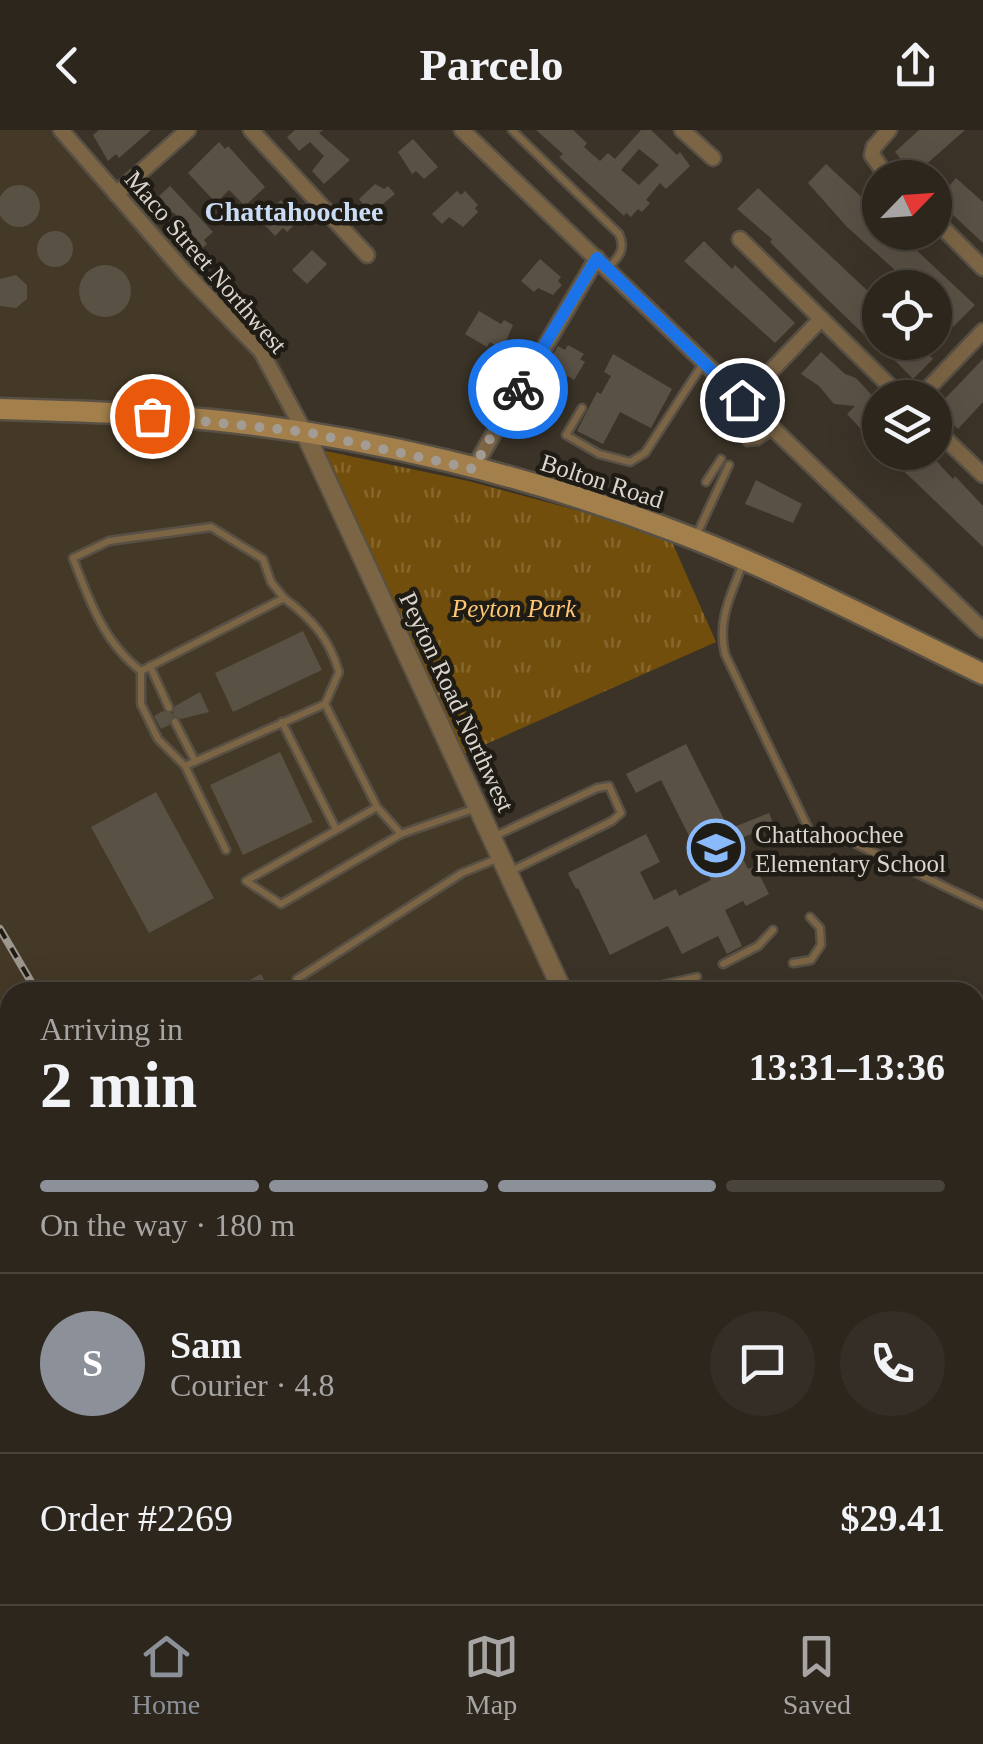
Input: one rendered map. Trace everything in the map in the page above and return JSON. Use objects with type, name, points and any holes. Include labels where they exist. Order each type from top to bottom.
[{"type":"main road","name":"Bolton Road","points":[[0,409],[158,416],[306,432],[473,469],[609,508],[694,539],[983,674]]},
{"type":"street","name":"Maco Street Northwest","points":[[61,130],[261,351],[306,432]]},
{"type":"street","points":[[116,194],[188,130]]},
{"type":"street","points":[[250,130],[367,255]]},
{"type":"street","points":[[462,130],[983,630]]},
{"type":"street","points":[[682,130],[713,158]]},
{"type":"street","points":[[875,160],[874,147],[889,130]]},
{"type":"street","points":[[952,237],[983,268]]},
{"type":"street","points":[[740,239],[883,380]]},
{"type":"street","points":[[473,469],[602,263]]},
{"type":"street","points":[[742,400],[821,320]]},
{"type":"street","points":[[936,380],[983,331]]},
{"type":"street","name":"Peyton Road Northwest","points":[[306,432],[558,982]]},
{"type":"street","points":[[952,446],[983,476]]},
{"type":"lane","points":[[512,130],[619,234],[620,255],[602,263]]},
{"type":"lane","points":[[582,408],[566,435],[599,454],[630,462],[645,453],[704,362]]},
{"type":"lane","points":[[747,442],[758,442],[773,430]]},
{"type":"lane","points":[[706,482],[720,459]]},
{"type":"lane","points":[[694,539],[729,466]]},
{"type":"lane","points":[[185,766],[324,704],[339,672],[331,645],[309,616],[284,598],[271,582],[263,559],[211,527],[110,541],[73,558],[91,606],[119,654],[140,671],[141,704],[158,739],[185,766],[226,850]]},
{"type":"lane","points":[[744,560],[721,620],[720,634],[725,654],[811,834],[821,840],[848,840],[983,905]]},
{"type":"lane","points":[[140,671],[284,598]]},
{"type":"lane","points":[[150,666],[169,708]]},
{"type":"lane","points":[[324,704],[377,806],[402,834]]},
{"type":"lane","points":[[175,722],[195,762]]},
{"type":"lane","points":[[282,722],[336,829]]},
{"type":"lane","points":[[297,980],[462,873],[504,865],[612,821],[621,813],[609,786],[596,788],[492,838]]},
{"type":"lane","points":[[377,806],[246,881],[281,904],[402,834],[478,807]]},
{"type":"lane","points":[[793,963],[810,960],[822,945],[820,928],[810,917]]},
{"type":"lane","points":[[723,964],[758,946],[774,930]]},
{"type":"lane","points":[[675,982],[697,977]]},
{"type":"shaded area","points":[[0,130],[69,130],[274,348],[561,982],[0,982]]},
{"type":"green space","name":"Peyton Park","points":[[321,450],[468,481],[669,535],[716,642],[459,756]]},
{"type":"building","points":[[99,130],[151,130],[119,158],[116,154],[108,161],[93,135]]},
{"type":"building","points":[[295,130],[323,130],[319,133],[350,160],[324,184],[312,171],[324,156],[310,142],[299,151],[287,137]]},
{"type":"building","points":[[536,130],[573,130],[600,161],[608,153],[615,159],[641,130],[651,130],[677,155],[680,152],[690,166],[666,189],[660,183],[646,200],[650,203],[631,217],[626,213],[624,216],[559,157],[563,154]],"holes":[[[639,149],[659,165],[639,185],[621,170]]]},
{"type":"building","points":[[919,130],[965,130],[931,160],[902,160],[895,152]]},
{"type":"building","points":[[413,139],[438,167],[424,179],[416,171],[412,174],[398,152]]},
{"type":"building","points":[[219,142],[225,149],[228,146],[265,187],[245,206],[229,190],[216,203],[188,173]]},
{"type":"building","points":[[826,164],[862,197],[862,240],[847,227],[808,183]]},
{"type":"building","points":[[956,178],[983,202],[983,243],[952,214],[952,183]]},
{"type":"building","points":[[375,184],[384,189],[388,186],[395,194],[374,211],[359,199]]},
{"type":"building","points":[[11,186],[27,186],[39,198],[39,214],[27,226],[11,226],[-1,214],[-1,198]]},
{"type":"building","points":[[170,186],[213,232],[198,252],[183,236],[190,230],[173,212],[166,219],[155,206]]},
{"type":"building","points":[[758,188],[862,286],[862,333],[770,242],[772,239],[737,209]]},
{"type":"building","points":[[457,191],[461,195],[465,191],[478,205],[478,212],[463,227],[449,217],[442,224],[432,214]]},
{"type":"building","points":[[281,200],[296,216],[287,232],[283,228],[275,236],[265,225],[273,218],[267,212]]},
{"type":"building","points":[[55,231],[68,236],[73,249],[68,262],[55,267],[42,262],[37,249],[42,236]]},
{"type":"building","points":[[704,241],[795,323],[775,343],[684,261]]},
{"type":"building","points":[[312,250],[327,264],[307,284],[292,270]]},
{"type":"building","points":[[873,250],[916,250],[938,270],[895,270]]},
{"type":"building","points":[[540,259],[561,277],[558,281],[562,285],[553,295],[538,288],[534,292],[521,281]]},
{"type":"building","points":[[105,265],[123,273],[131,291],[123,309],[105,317],[87,309],[79,291],[87,273]]},
{"type":"building","points":[[16,275],[27,285],[27,299],[16,308],[0,306],[0,279]]},
{"type":"building","points":[[952,283],[975,305],[952,326]]},
{"type":"building","points":[[479,311],[501,324],[504,320],[513,325],[502,350],[490,342],[487,347],[465,334]]},
{"type":"building","points":[[568,345],[584,354],[580,359],[585,362],[574,380],[568,376],[564,381],[554,375],[558,369],[548,363],[558,346],[565,350]]},
{"type":"building","points":[[821,352],[845,374],[856,378],[862,384],[862,430],[847,414],[855,406],[834,404],[819,386],[801,374]]},
{"type":"building","points":[[613,354],[672,389],[651,428],[620,412],[603,444],[577,431],[597,392],[601,394],[611,376],[604,372]]},
{"type":"building","points":[[983,359],[983,402],[958,429],[952,423],[952,391]]},
{"type":"building","points":[[895,360],[932,360],[913,379]]},
{"type":"building","points":[[903,470],[945,470],[953,479],[955,476],[983,506],[983,547]]},
{"type":"building","points":[[756,480],[802,504],[793,523],[745,504]]},
{"type":"building","points":[[303,631],[322,670],[233,712],[215,673]]},
{"type":"building","points":[[200,692],[209,712],[181,719],[173,716],[169,725],[161,729],[154,716],[163,711],[173,714],[175,706]]},
{"type":"building","name":"Chattahoochee Elementary School","points":[[686,744],[729,829],[769,813],[774,825],[734,841],[748,869],[755,866],[769,894],[746,906],[743,901],[725,910],[742,946],[727,954],[718,936],[682,954],[668,926],[610,955],[568,873],[646,834],[660,862],[640,872],[654,900],[676,889],[679,896],[711,880],[661,780],[636,793],[626,774]]},
{"type":"building","points":[[280,752],[313,822],[243,855],[210,785]]},
{"type":"building","points":[[156,792],[214,898],[149,933],[91,827]]},
{"type":"building","points":[[261,974],[265,982],[246,982]]},
{"type":"railway","points":[[0,929],[31,982]]},
{"type":"way so far","points":[[152,416],[306,432],[473,469],[518,389]]},
{"type":"place","name":"Chattahoochee Elementary School","points":[[716,848]]},
{"type":"district","name":"Chattahoochee","points":[[294,211]]},
{"type":"route","points":[[518,389],[597,258],[742,400]]}]
